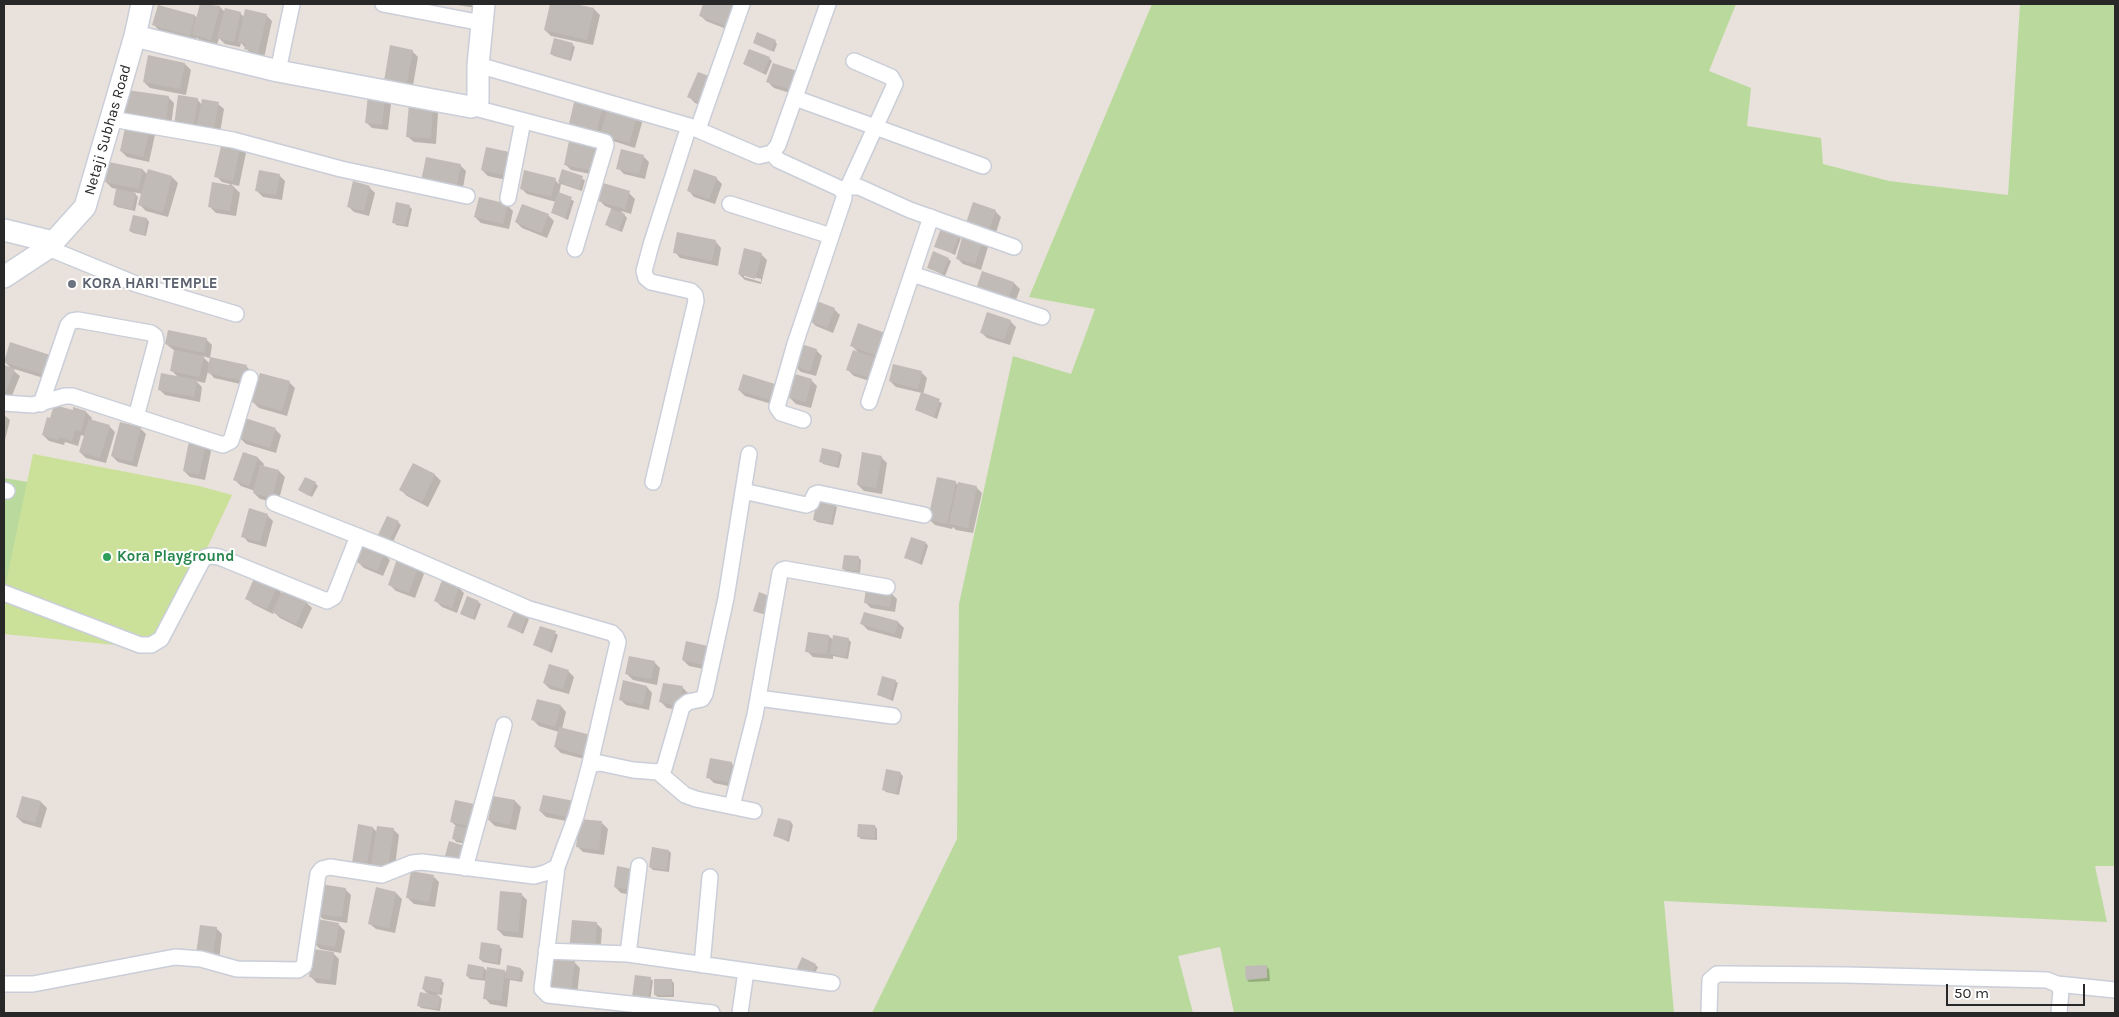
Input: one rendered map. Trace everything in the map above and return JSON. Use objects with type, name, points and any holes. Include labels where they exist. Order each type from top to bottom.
[{"type":"street","name":"Netaji Subhas Road","points":[[4,278],[50,245],[85,207],[112,119],[142,4]]},
{"type":"street","points":[[278,71],[292,4]]},
{"type":"street","points":[[383,4],[483,14],[478,65],[478,100],[476,105],[471,107]]},
{"type":"street","points":[[654,482],[696,302],[695,295],[691,291],[651,282],[646,278],[644,271],[651,245],[693,127],[742,4]]},
{"type":"street","points":[[478,65],[693,127],[759,156],[772,153],[778,145],[828,4]]},
{"type":"street","points":[[135,36],[278,71],[471,107],[605,142],[606,145],[575,249]]},
{"type":"street","points":[[803,420],[780,413],[777,407],[795,344],[844,198],[845,189],[876,128],[895,84],[891,77],[854,62]]},
{"type":"street","points":[[795,98],[983,166]]},
{"type":"street","points":[[112,119],[234,140],[342,170],[467,196]]},
{"type":"street","points":[[508,198],[523,121]]},
{"type":"street","points":[[772,153],[778,160],[845,189],[859,187],[931,217],[1014,247]]},
{"type":"street","points":[[730,204],[832,236]]},
{"type":"street","points":[[869,402],[931,217]]},
{"type":"street","points":[[4,230],[50,245],[136,284],[236,314]]},
{"type":"street","points":[[912,274],[1042,317]]},
{"type":"street","points":[[42,404],[68,325],[72,321],[78,320],[151,333],[154,336],[156,342],[136,417]]},
{"type":"street","points":[[4,403],[42,404],[65,396],[72,396],[222,445],[228,444],[231,441],[250,378]]},
{"type":"street","points":[[589,768],[593,764],[600,763],[633,770],[658,772],[664,769],[668,762],[682,707],[688,702],[698,701],[705,694],[726,598],[749,454]]},
{"type":"street","points":[[743,492],[806,505],[818,493],[924,515]]},
{"type":"street","points":[[274,503],[358,536],[529,609],[612,633],[616,637],[618,642],[589,768],[576,816],[557,867],[542,989],[548,995],[712,1013]]},
{"type":"street","points":[[4,593],[140,645],[151,645],[161,640],[202,561],[206,557],[218,558],[327,601],[334,597],[358,536]]},
{"type":"street","points":[[732,806],[758,698],[782,570],[887,587]]},
{"type":"street","points":[[758,698],[892,716]]},
{"type":"street","points":[[465,868],[504,725]]},
{"type":"street","points":[[658,772],[685,795],[754,811]]},
{"type":"street","points":[[4,984],[33,984],[175,957],[201,958],[237,969],[298,970],[304,966],[318,874],[322,869],[330,867],[382,875],[416,862],[534,876],[545,874],[557,867]]},
{"type":"street","points":[[628,954],[639,866]]},
{"type":"street","points":[[702,965],[710,877]]},
{"type":"street","points":[[546,950],[628,954],[832,983]]},
{"type":"street","points":[[740,1013],[746,971]]},
{"type":"street","points":[[1709,1013],[1710,980],[1717,974],[2047,980],[2057,984],[2115,990]]},
{"type":"street","points":[[2057,984],[2061,990],[2059,1013]]},
{"type":"green space","points":[[1152,4],[1736,4],[1709,71],[1751,88],[1747,126],[1821,138],[1823,164],[1889,181],[2008,195],[2020,4],[2115,4],[2115,866],[2095,866],[2107,922],[1664,901],[1674,1013],[1234,1013],[1220,947],[1178,956],[1193,1013],[872,1013],[957,839],[959,604],[1013,356],[1071,374],[1095,309],[1029,297]]},
{"type":"green space","name":"Kora Playground","points":[[33,454],[199,486],[232,495],[163,642],[146,648],[4,634],[4,592]]},
{"type":"green space","points":[[4,478],[28,482],[4,594]]},
{"type":"building","points":[[200,4],[220,6],[211,40],[192,34]]},
{"type":"building","points":[[550,4],[575,4],[594,8],[587,40],[544,30]]},
{"type":"building","points":[[703,4],[737,4],[728,27],[699,16]]},
{"type":"building","points":[[158,5],[195,15],[190,36],[152,25]]},
{"type":"building","points":[[225,8],[241,12],[234,42],[217,38]]},
{"type":"building","points":[[245,9],[267,14],[258,53],[244,49],[246,44],[238,42]]},
{"type":"building","points":[[757,32],[776,40],[771,51],[753,43]]},
{"type":"building","points":[[554,38],[573,43],[569,59],[550,54]]},
{"type":"building","points":[[390,45],[413,50],[406,86],[384,81]]},
{"type":"building","points":[[749,49],[770,57],[763,73],[743,64]]},
{"type":"building","points":[[148,55],[185,63],[180,89],[143,82]]},
{"type":"building","points":[[773,63],[797,71],[791,90],[766,82]]},
{"type":"building","points":[[698,72],[714,78],[703,104],[687,97]]},
{"type":"building","points":[[127,90],[169,96],[166,121],[123,115]]},
{"type":"building","points":[[178,95],[198,98],[193,129],[174,126]]},
{"type":"building","points":[[368,95],[385,97],[382,125],[365,123]]},
{"type":"building","points":[[575,98],[603,105],[597,130],[569,124]]},
{"type":"building","points":[[202,99],[219,102],[213,134],[196,130]]},
{"type":"building","points":[[409,104],[433,106],[431,138],[406,137]]},
{"type":"building","points":[[609,104],[638,112],[629,143],[600,135]]},
{"type":"building","points":[[126,123],[150,128],[143,157],[120,151]]},
{"type":"building","points":[[570,136],[601,143],[594,171],[564,165]]},
{"type":"building","points":[[222,142],[241,145],[233,181],[214,177]]},
{"type":"building","points":[[486,147],[514,153],[509,176],[481,170]]},
{"type":"building","points":[[621,149],[644,155],[639,174],[616,169]]},
{"type":"building","points":[[426,157],[461,164],[456,188],[421,181]]},
{"type":"building","points":[[109,162],[143,169],[139,189],[105,182]]},
{"type":"building","points":[[148,169],[172,176],[163,212],[138,205]]},
{"type":"building","points":[[562,169],[583,176],[579,189],[558,182]]},
{"type":"building","points":[[694,169],[717,177],[709,199],[687,191]]},
{"type":"building","points":[[259,170],[280,174],[276,195],[255,191]]},
{"type":"building","points":[[524,170],[556,178],[551,197],[520,189]]},
{"type":"building","points":[[353,181],[370,186],[364,211],[347,207]]},
{"type":"building","points":[[212,182],[234,186],[230,211],[208,207]]},
{"type":"building","points":[[603,183],[630,191],[625,209],[598,201]]},
{"type":"building","points":[[116,189],[136,193],[132,209],[113,205]]},
{"type":"building","points":[[558,192],[572,197],[565,218],[551,213]]},
{"type":"building","points":[[479,197],[508,204],[503,224],[474,217]]},
{"type":"building","points":[[396,202],[410,205],[405,225],[392,223]]},
{"type":"building","points":[[973,202],[996,210],[988,233],[965,226]]},
{"type":"building","points":[[522,204],[549,214],[541,233],[515,222]]},
{"type":"building","points":[[611,209],[625,214],[619,230],[605,225]]},
{"type":"building","points":[[133,215],[147,218],[144,235],[129,231]]},
{"type":"building","points":[[941,228],[959,235],[952,253],[934,247]]},
{"type":"building","points":[[677,232],[716,240],[712,261],[673,253]]},
{"type":"building","points":[[963,234],[983,240],[975,264],[956,259]]},
{"type":"building","points":[[744,248],[762,253],[755,279],[738,274]]},
{"type":"building","points":[[933,251],[949,258],[942,274],[927,268]]},
{"type":"building","points":[[982,271],[1014,282],[1007,303],[975,292]]},
{"type":"building","points":[[817,301],[835,308],[827,328],[809,321]]},
{"type":"building","points":[[987,312],[1011,320],[1004,340],[980,333]]},
{"type":"building","points":[[858,323],[888,334],[880,357],[850,346]]},
{"type":"building","points":[[168,330],[207,338],[204,353],[165,344]]},
{"type":"building","points":[[10,342],[50,355],[44,375],[4,362]]},
{"type":"building","points":[[801,344],[817,349],[810,371],[794,366]]},
{"type":"building","points":[[174,350],[204,356],[199,377],[170,371]]},
{"type":"building","points":[[853,350],[880,359],[873,379],[846,370]]},
{"type":"building","points":[[210,357],[247,365],[243,381],[207,373]]},
{"type":"building","points":[[893,364],[922,371],[918,389],[889,381]]},
{"type":"building","points":[[4,365],[15,369],[4,395]]},
{"type":"building","points":[[161,373],[197,380],[194,397],[158,390]]},
{"type":"building","points":[[260,373],[290,381],[282,411],[251,402]]},
{"type":"building","points":[[743,374],[778,385],[773,401],[738,390]]},
{"type":"building","points":[[795,374],[812,379],[806,402],[789,398]]},
{"type":"building","points":[[921,392],[940,399],[934,417],[915,410]]},
{"type":"building","points":[[54,405],[73,410],[73,407],[86,411],[81,431],[75,430],[72,441],[59,437],[58,440],[42,435],[47,417],[50,418]]},
{"type":"building","points":[[245,418],[276,428],[270,448],[239,438]]},
{"type":"building","points":[[89,419],[110,425],[100,458],[79,452]]},
{"type":"building","points":[[120,422],[141,427],[132,462],[111,456]]},
{"type":"building","points":[[189,441],[206,444],[199,475],[183,471]]},
{"type":"building","points":[[822,448],[840,452],[837,466],[819,462]]},
{"type":"building","points":[[243,452],[258,457],[249,486],[233,480]]},
{"type":"building","points":[[862,452],[882,456],[876,488],[857,485]]},
{"type":"building","points":[[413,463],[435,474],[422,502],[399,490]]},
{"type":"building","points":[[260,465],[279,470],[272,498],[253,493]]},
{"type":"building","points":[[305,477],[316,482],[309,496],[298,490]]},
{"type":"building","points":[[937,477],[956,481],[947,524],[928,519]]},
{"type":"building","points":[[958,482],[977,486],[968,528],[949,524]]},
{"type":"building","points":[[817,500],[835,503],[831,523],[813,520]]},
{"type":"building","points":[[249,508],[268,514],[260,542],[241,537]]},
{"type":"building","points":[[387,516],[399,521],[388,544],[376,539]]},
{"type":"building","points":[[911,537],[926,542],[919,563],[904,558]]},
{"type":"building","points":[[364,544],[385,553],[377,571],[356,562]]},
{"type":"building","points":[[844,555],[859,556],[858,571],[842,569]]},
{"type":"building","points":[[397,559],[418,567],[409,593],[388,585]]},
{"type":"building","points":[[255,576],[277,587],[267,609],[245,599]]},
{"type":"building","points":[[442,580],[459,586],[452,608],[434,601]]},
{"type":"building","points":[[866,588],[892,592],[890,607],[864,603]]},
{"type":"building","points":[[283,590],[307,601],[296,624],[272,612]]},
{"type":"building","points":[[759,592],[772,597],[766,615],[753,611]]},
{"type":"building","points":[[467,596],[479,601],[472,619],[460,614]]},
{"type":"building","points":[[514,611],[527,616],[521,632],[507,627]]},
{"type":"building","points":[[864,612],[898,621],[895,634],[860,624]]},
{"type":"building","points":[[540,626],[556,631],[549,651],[533,645]]},
{"type":"building","points":[[808,632],[829,635],[827,654],[805,652]]},
{"type":"building","points":[[833,635],[849,638],[846,657],[830,654]]},
{"type":"building","points":[[686,641],[712,647],[708,666],[682,660]]},
{"type":"building","points":[[629,656],[655,661],[651,679],[625,674]]},
{"type":"building","points":[[549,664],[569,670],[563,689],[543,683]]},
{"type":"building","points":[[882,676],[896,680],[890,699],[877,695]]},
{"type":"building","points":[[623,680],[647,686],[643,705],[619,700]]},
{"type":"building","points":[[663,683],[683,686],[679,706],[659,702]]},
{"type":"building","points":[[537,699],[561,705],[555,727],[531,720]]},
{"type":"building","points":[[559,727],[591,735],[586,756],[554,747]]},
{"type":"building","points":[[710,758],[732,762],[728,782],[706,778]]},
{"type":"building","points":[[886,769],[901,772],[896,793],[882,790]]},
{"type":"building","points":[[543,795],[574,801],[571,818],[539,811]]},
{"type":"building","points":[[22,796],[41,801],[35,823],[16,817]]},
{"type":"building","points":[[493,796],[515,800],[510,825],[488,820]]},
{"type":"building","points":[[455,800],[479,805],[475,827],[450,822]]},
{"type":"building","points":[[778,818],[791,821],[787,840],[773,836]]},
{"type":"building","points":[[579,819],[602,821],[599,850],[576,847]]},
{"type":"building","points":[[358,824],[373,827],[367,865],[352,863]]},
{"type":"building","points":[[858,824],[875,825],[875,838],[857,837]]},
{"type":"building","points":[[377,826],[394,828],[388,869],[371,867]]},
{"type":"building","points":[[455,826],[474,829],[470,843],[452,839]]},
{"type":"building","points":[[449,841],[468,847],[463,862],[445,856]]},
{"type":"building","points":[[652,847],[669,850],[666,870],[649,867]]},
{"type":"building","points":[[617,866],[637,870],[634,890],[614,887]]},
{"type":"building","points":[[411,871],[434,875],[429,902],[406,898]]},
{"type":"building","points":[[320,884],[346,888],[342,917],[316,914]]},
{"type":"building","points":[[376,887],[396,892],[389,928],[368,924]]},
{"type":"building","points":[[500,891],[522,893],[518,932],[497,930]]},
{"type":"building","points":[[317,919],[339,923],[335,947],[313,943]]},
{"type":"building","points":[[572,920],[597,922],[595,952],[569,951]]},
{"type":"building","points":[[200,925],[217,927],[213,956],[196,954]]},
{"type":"building","points":[[481,942],[500,945],[497,963],[479,959]]},
{"type":"building","points":[[313,949],[334,952],[330,980],[309,977]]},
{"type":"building","points":[[802,957],[816,964],[809,980],[795,973]]},
{"type":"building","points":[[551,958],[575,961],[571,990],[547,986]]},
{"type":"building","points":[[468,964],[484,967],[482,979],[466,976]]},
{"type":"building","points":[[507,965],[521,968],[519,980],[505,978]]},
{"type":"building","points":[[1267,965],[1267,978],[1246,980],[1245,966]]},
{"type":"building","points":[[487,967],[505,970],[501,1001],[483,999]]},
{"type":"building","points":[[635,975],[651,977],[648,999],[632,997]]},
{"type":"building","points":[[425,976],[442,979],[439,993],[422,989]]},
{"type":"building","points":[[654,979],[672,979],[672,995],[654,995]]},
{"type":"building","points":[[420,992],[440,996],[438,1009],[417,1006]]},
{"type":"place","name":"KORA HARI TEMPLE","points":[[72,284]]},
{"type":"place","name":"Kora Playground","points":[[107,557]]}]
